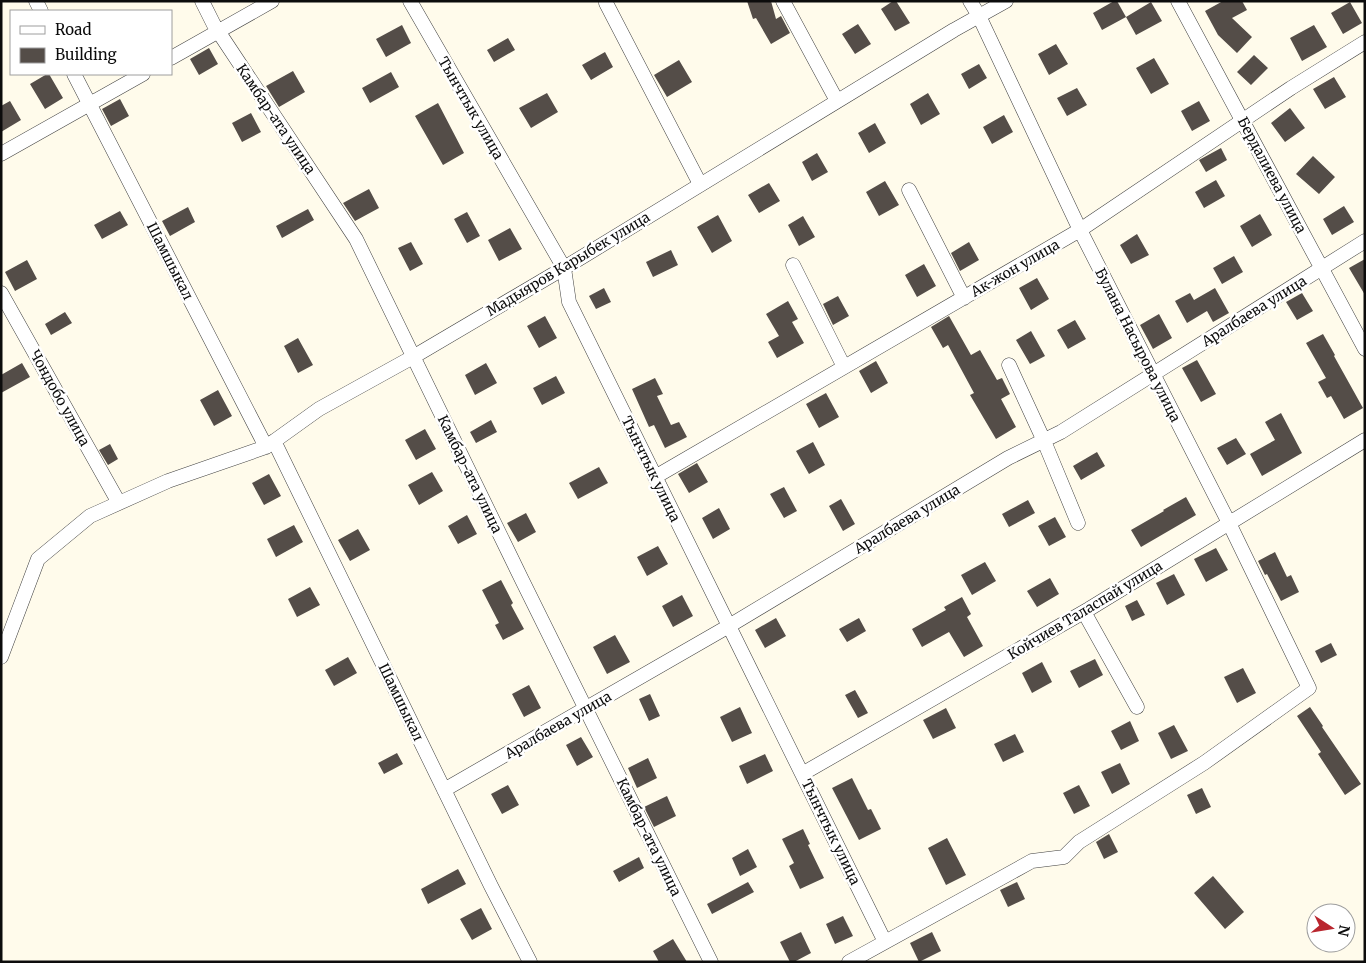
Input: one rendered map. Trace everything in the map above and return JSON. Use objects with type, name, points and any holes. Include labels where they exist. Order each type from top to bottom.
[{"type":"street","name":"Камбар-ата улица","points":[[202,1],[218,32],[356,239],[585,709],[711,962]]},
{"type":"street","points":[[172,57],[272,1]]},
{"type":"street","name":"Тынчтык улица","points":[[410,1],[564,268],[569,302],[885,942]]},
{"type":"street","points":[[782,1],[837,101]]},
{"type":"street","name":"Булана Насырова улица","points":[[885,942],[1032,861],[1064,857],[1079,842],[1204,763],[1309,688],[1080,230],[979,16],[970,1]]},
{"type":"street","name":"Мадыяров Карыбек улица","points":[[1,658],[5,632],[38,559],[90,516],[168,481],[270,444],[319,409],[564,268],[837,101],[1006,1]]},
{"type":"street","name":"Бердалиева улица","points":[[1178,1],[1365,349]]},
{"type":"street","points":[[606,3],[700,184]]},
{"type":"street","name":"Ак-жон улица","points":[[655,477],[1080,230],[1291,88],[1365,42]]},
{"type":"street","name":"Шамшыкал","points":[[75,75],[270,444],[444,790],[490,886],[530,962]]},
{"type":"street","points":[[1,154],[141,75]]},
{"type":"street","points":[[909,190],[964,298]]},
{"type":"street","name":"Аралбаева улица","points":[[444,790],[729,626],[1008,458],[1061,432],[1365,241]]},
{"type":"street","points":[[793,265],[844,367]]},
{"type":"street","name":"Чондобо улица","points":[[1,293],[119,503]]},
{"type":"street","points":[[1009,365],[1044,441],[1078,523]]},
{"type":"street","name":"Койчиев Таласпай улица","points":[[802,774],[1084,612],[1365,440]]},
{"type":"street","points":[[1084,612],[1137,707]]},
{"type":"street","points":[[849,962],[885,942]]},
{"type":"building","points":[[747,1],[771,1],[776,19],[781,16],[790,33],[771,44],[756,18],[753,19]]},
{"type":"building","points":[[896,1],[910,23],[895,31],[881,9]]},
{"type":"building","points":[[1117,1],[1126,17],[1102,30],[1093,13]]},
{"type":"building","points":[[1223,1],[1242,1],[1247,10],[1232,18],[1252,37],[1237,53],[1218,35],[1205,11]]},
{"type":"building","points":[[1151,2],[1162,21],[1136,35],[1126,17]]},
{"type":"building","points":[[1350,2],[1362,23],[1343,34],[1331,13]]},
{"type":"building","points":[[858,24],[871,44],[855,54],[842,34]]},
{"type":"building","points":[[402,25],[411,43],[386,57],[376,39]]},
{"type":"building","points":[[1314,25],[1327,47],[1302,61],[1290,38]]},
{"type":"building","points":[[508,38],[515,50],[494,62],[487,50]]},
{"type":"building","points":[[1056,44],[1068,64],[1049,75],[1038,54]]},
{"type":"building","points":[[209,48],[218,64],[199,75],[190,59]]},
{"type":"building","points":[[605,52],[613,67],[591,80],[582,65]]},
{"type":"building","points":[[1254,55],[1268,68],[1251,85],[1237,72]]},
{"type":"building","points":[[1154,58],[1169,84],[1151,94],[1136,68]]},
{"type":"building","points":[[679,60],[692,82],[667,97],[654,75]]},
{"type":"building","points":[[979,64],[987,78],[969,89],[961,74]]},
{"type":"building","points":[[293,71],[305,92],[279,107],[266,86]]},
{"type":"building","points":[[391,72],[399,87],[370,103],[362,88]]},
{"type":"building","points":[[45,75],[50,75],[63,98],[45,109],[30,84]]},
{"type":"building","points":[[1334,77],[1346,97],[1325,109],[1313,89]]},
{"type":"building","points":[[1077,88],[1087,105],[1067,116],[1057,98]]},
{"type":"building","points":[[547,93],[558,112],[531,128],[519,108]]},
{"type":"building","points":[[928,93],[940,114],[921,125],[910,104]]},
{"type":"building","points":[[120,99],[129,116],[111,126],[102,109]]},
{"type":"building","points":[[10,101],[21,120],[1,132],[1,106]]},
{"type":"building","points":[[1199,101],[1210,121],[1192,131],[1181,111]]},
{"type":"building","points":[[438,103],[464,153],[443,165],[415,116]]},
{"type":"building","points":[[1290,108],[1305,128],[1285,142],[1271,123]]},
{"type":"building","points":[[251,113],[261,132],[242,142],[232,123]]},
{"type":"building","points":[[1004,115],[1013,132],[992,144],[983,127]]},
{"type":"building","points":[[875,123],[886,143],[869,153],[858,133]]},
{"type":"building","points":[[1221,148],[1227,160],[1206,172],[1199,160]]},
{"type":"building","points":[[817,153],[828,172],[812,181],[802,162]]},
{"type":"building","points":[[1313,156],[1335,177],[1319,194],[1296,174]]},
{"type":"building","points":[[1216,180],[1225,196],[1204,208],[1195,192]]},
{"type":"building","points":[[885,181],[899,205],[879,216],[866,192]]},
{"type":"building","points":[[769,183],[780,201],[759,213],[748,195]]},
{"type":"building","points":[[369,189],[379,208],[355,221],[343,203]]},
{"type":"building","points":[[1344,206],[1354,222],[1332,235],[1323,219]]},
{"type":"building","points":[[188,207],[195,222],[170,236],[162,221]]},
{"type":"building","points":[[308,209],[314,220],[282,238],[276,226]]},
{"type":"building","points":[[120,211],[128,225],[102,239],[94,225]]},
{"type":"building","points":[[467,212],[480,236],[467,243],[454,219]]},
{"type":"building","points":[[1260,214],[1272,235],[1252,247],[1240,226]]},
{"type":"building","points":[[718,215],[732,241],[712,253],[697,227]]},
{"type":"building","points":[[803,216],[815,237],[799,246],[788,225]]},
{"type":"building","points":[[510,228],[522,249],[499,261],[488,240]]},
{"type":"building","points":[[1137,234],[1149,255],[1131,264],[1120,245]]},
{"type":"building","points":[[411,242],[423,264],[410,271],[398,248]]},
{"type":"building","points":[[969,242],[979,260],[960,271],[951,253]]},
{"type":"building","points":[[671,250],[678,265],[653,277],[646,262]]},
{"type":"building","points":[[1234,256],[1243,272],[1222,284],[1213,268]]},
{"type":"building","points":[[1365,259],[1365,295],[1349,268]]},
{"type":"building","points":[[27,260],[37,279],[15,291],[5,272]]},
{"type":"building","points":[[924,264],[936,286],[917,297],[905,275]]},
{"type":"building","points":[[1037,278],[1049,299],[1031,310],[1019,288]]},
{"type":"building","points":[[604,288],[611,302],[596,309],[589,296]]},
{"type":"building","points":[[1215,288],[1229,313],[1213,322],[1207,311],[1187,323],[1175,301],[1190,293],[1194,300]]},
{"type":"building","points":[[1302,293],[1313,311],[1297,320],[1286,302]]},
{"type":"building","points":[[838,296],[849,316],[833,325],[823,304]]},
{"type":"building","points":[[788,301],[798,319],[792,322],[804,343],[777,358],[768,342],[779,336],[766,314]]},
{"type":"building","points":[[65,312],[72,323],[51,335],[45,324]]},
{"type":"building","points":[[1159,314],[1172,338],[1153,349],[1140,325]]},
{"type":"building","points":[[545,316],[557,338],[539,348],[527,326]]},
{"type":"building","points":[[949,316],[971,355],[980,350],[997,380],[1002,378],[1010,394],[1001,399],[1016,427],[996,439],[970,395],[974,393],[948,345],[943,348],[931,327]]},
{"type":"building","points":[[1075,320],[1086,339],[1068,349],[1057,330]]},
{"type":"building","points":[[1031,331],[1045,356],[1030,364],[1016,340]]},
{"type":"building","points":[[1323,334],[1363,408],[1344,419],[1331,396],[1327,398],[1318,382],[1326,378],[1306,343]]},
{"type":"building","points":[[298,338],[313,365],[298,373],[284,346]]},
{"type":"building","points":[[1197,360],[1216,394],[1201,402],[1182,368]]},
{"type":"building","points":[[876,361],[888,383],[871,393],[859,371]]},
{"type":"building","points":[[22,363],[30,377],[1,393],[1,375]]},
{"type":"building","points":[[486,363],[497,383],[475,395],[465,375]]},
{"type":"building","points":[[556,376],[565,393],[542,405],[533,388]]},
{"type":"building","points":[[655,378],[663,394],[657,396],[671,425],[679,422],[687,437],[665,448],[654,425],[649,427],[632,389]]},
{"type":"building","points":[[218,390],[232,416],[214,426],[200,400]]},
{"type":"building","points":[[826,393],[839,417],[819,428],[806,404]]},
{"type":"building","points":[[1281,413],[1302,453],[1262,476],[1250,454],[1275,440],[1265,422]]},
{"type":"building","points":[[491,420],[497,432],[476,443],[470,432]]},
{"type":"building","points":[[425,429],[436,449],[416,460],[405,440]]},
{"type":"building","points":[[1236,438],[1246,454],[1227,465],[1217,448]]},
{"type":"building","points":[[813,442],[825,465],[809,474],[796,451]]},
{"type":"building","points":[[110,444],[118,459],[108,465],[99,450]]},
{"type":"building","points":[[1097,452],[1105,466],[1081,480],[1073,466]]},
{"type":"building","points":[[697,463],[708,482],[689,493],[678,474]]},
{"type":"building","points":[[599,467],[608,483],[578,499],[569,483]]},
{"type":"building","points":[[432,472],[443,491],[419,505],[408,485]]},
{"type":"building","points":[[269,474],[281,496],[264,505],[252,483]]},
{"type":"building","points":[[784,487],[797,511],[784,518],[770,494]]},
{"type":"building","points":[[1186,497],[1196,515],[1141,547],[1131,530]]},
{"type":"building","points":[[841,499],[855,524],[843,531],[829,506]]},
{"type":"building","points":[[1028,500],[1035,513],[1009,527],[1002,514]]},
{"type":"building","points":[[719,508],[730,529],[713,539],[702,518]]},
{"type":"building","points":[[526,513],[536,532],[518,542],[507,523]]},
{"type":"building","points":[[467,515],[477,534],[458,544],[448,526]]},
{"type":"building","points":[[1055,517],[1066,537],[1049,546],[1038,526]]},
{"type":"building","points":[[294,525],[303,542],[276,557],[267,539]]},
{"type":"building","points":[[358,529],[370,550],[350,561],[338,540]]},
{"type":"building","points":[[658,546],[668,564],[647,576],[637,557]]},
{"type":"building","points":[[1216,548],[1228,570],[1206,582],[1194,559]]},
{"type":"building","points":[[1275,552],[1287,577],[1291,575],[1299,592],[1281,601],[1258,561]]},
{"type":"building","points":[[985,562],[996,581],[972,595],[961,575]]},
{"type":"building","points":[[1174,574],[1185,595],[1167,605],[1156,583]]},
{"type":"building","points":[[1050,578],[1059,594],[1037,607],[1027,591]]},
{"type":"building","points":[[501,580],[513,603],[511,605],[524,629],[503,640],[495,625],[499,623],[482,590]]},
{"type":"building","points":[[310,587],[320,605],[297,617],[288,599]]},
{"type":"building","points":[[682,595],[693,616],[673,627],[662,606]]},
{"type":"building","points":[[962,597],[971,614],[967,617],[983,646],[964,657],[949,632],[922,647],[912,629],[946,610],[944,607]]},
{"type":"building","points":[[1137,600],[1145,615],[1132,621],[1125,606]]},
{"type":"building","points":[[776,618],[786,636],[765,648],[755,630]]},
{"type":"building","points":[[859,618],[866,631],[847,642],[839,629]]},
{"type":"building","points":[[615,635],[630,662],[607,674],[593,647]]},
{"type":"building","points":[[1331,643],[1337,655],[1321,663],[1315,651]]},
{"type":"building","points":[[348,657],[357,673],[334,686],[325,670]]},
{"type":"building","points":[[1095,659],[1103,675],[1079,688],[1070,671]]},
{"type":"building","points":[[1042,662],[1052,682],[1032,693],[1022,673]]},
{"type":"building","points":[[1243,668],[1256,693],[1237,703],[1224,677]]},
{"type":"building","points":[[529,685],[541,708],[524,717],[512,694]]},
{"type":"building","points":[[855,690],[868,713],[858,718],[845,695]]},
{"type":"building","points":[[650,694],[660,716],[649,721],[639,699]]},
{"type":"building","points":[[740,707],[752,733],[732,742],[720,717]]},
{"type":"building","points":[[1310,707],[1361,784],[1345,795],[1318,754],[1321,752],[1297,716]]},
{"type":"building","points":[[946,708],[956,728],[933,739],[923,720]]},
{"type":"building","points":[[1130,721],[1139,741],[1121,750],[1111,731]]},
{"type":"building","points":[[1174,725],[1188,751],[1171,759],[1158,733]]},
{"type":"building","points":[[1015,734],[1024,752],[1003,762],[994,744]]},
{"type":"building","points":[[581,737],[593,757],[577,766],[566,745]]},
{"type":"building","points":[[397,753],[403,764],[384,774],[378,763]]},
{"type":"building","points":[[765,754],[773,771],[747,784],[739,766]]},
{"type":"building","points":[[648,758],[657,778],[637,788],[628,768]]},
{"type":"building","points":[[1120,763],[1130,784],[1112,794],[1101,772]]},
{"type":"building","points":[[852,778],[868,810],[871,809],[881,829],[859,840],[832,788]]},
{"type":"building","points":[[508,785],[519,805],[502,814],[491,794]]},
{"type":"building","points":[[1079,785],[1090,806],[1074,814],[1063,793]]},
{"type":"building","points":[[1202,788],[1211,807],[1196,814],[1187,795]]},
{"type":"building","points":[[667,796],[676,816],[654,827],[644,807]]},
{"type":"building","points":[[803,829],[810,844],[808,845],[824,878],[800,889],[789,866],[794,863],[782,839]]},
{"type":"building","points":[[1109,834],[1118,852],[1104,859],[1096,842]]},
{"type":"building","points":[[947,838],[966,875],[946,885],[928,848]]},
{"type":"building","points":[[748,849],[757,867],[740,876],[732,858]]},
{"type":"building","points":[[639,857],[644,868],[619,882],[613,871]]},
{"type":"building","points":[[458,869],[466,884],[428,904],[421,889]]},
{"type":"building","points":[[1213,876],[1244,912],[1225,929],[1194,893]]},
{"type":"building","points":[[748,882],[754,892],[712,914],[707,904]]},
{"type":"building","points":[[1017,882],[1025,899],[1008,907],[1000,890]]},
{"type":"building","points":[[481,908],[492,929],[472,940],[460,919]]},
{"type":"building","points":[[843,916],[853,936],[835,944],[826,924]]},
{"type":"building","points":[[801,932],[811,953],[794,962],[790,962],[780,942]]},
{"type":"building","points":[[932,932],[941,951],[919,962],[910,943]]},
{"type":"building","points":[[673,939],[687,962],[659,962],[653,951]]}]
